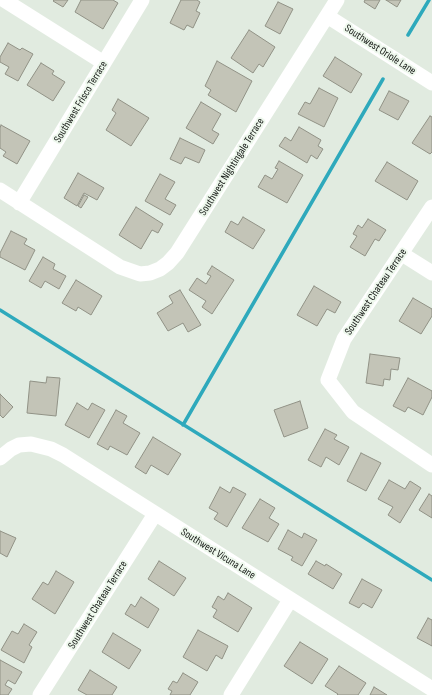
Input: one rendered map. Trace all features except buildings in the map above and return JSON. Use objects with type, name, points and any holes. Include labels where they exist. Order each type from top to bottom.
[{"type":"street","points":[[4,0],[104,63]]},
{"type":"street","name":"Southwest Frisco Terrace","points":[[19,203],[142,0]]},
{"type":"street","name":"Southwest Nightingale Terrace","points":[[0,190],[120,267],[140,274],[150,273],[160,269],[177,253],[338,0]]},
{"type":"street","name":"Southwest Oriole Lane","points":[[327,16],[432,83]]},
{"type":"street","name":"Southwest Chateau Terrace","points":[[432,207],[344,339],[328,380],[353,412],[432,465]]},
{"type":"street","points":[[402,254],[432,273]]},
{"type":"street","name":"Southwest Vicuna Lane","points":[[0,458],[11,449],[19,445],[31,444],[51,449],[432,689]]},
{"type":"street","name":"Southwest Chateau Terrace","points":[[40,695],[155,514]]},
{"type":"street","points":[[231,695],[290,600]]},
{"type":"waterway","points":[[408,35],[429,0]]},
{"type":"waterway","points":[[183,425],[383,79]]},
{"type":"waterway","points":[[0,310],[432,580]]}]
